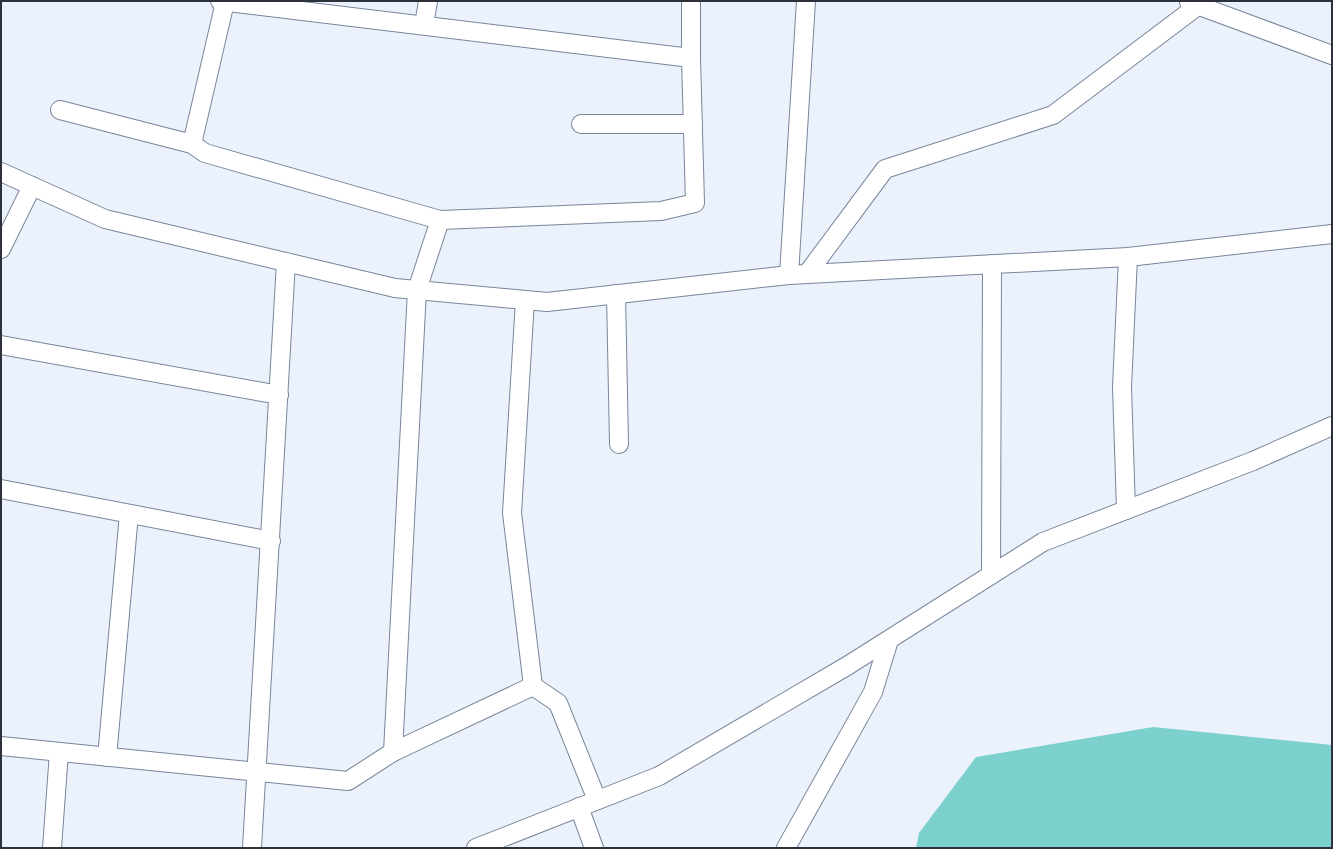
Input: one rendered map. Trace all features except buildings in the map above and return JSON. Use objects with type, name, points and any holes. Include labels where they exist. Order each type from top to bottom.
[{"type":"street","points":[[424,25],[428,1]]},
{"type":"street","points":[[60,110],[192,144],[205,153],[440,220],[661,211],[695,203],[691,1]]},
{"type":"street","points":[[789,275],[806,1]]},
{"type":"street","points":[[192,144],[222,2],[691,58]]},
{"type":"street","points":[[807,274],[885,169],[1053,115],[1195,2],[1332,55]]},
{"type":"street","points":[[581,124],[693,124]]},
{"type":"street","points":[[1,172],[105,219],[395,288],[547,302],[789,275],[1128,257],[1332,234]]},
{"type":"street","points":[[1,249],[32,186]]},
{"type":"street","points":[[393,752],[417,290],[440,220]]},
{"type":"street","points":[[1126,510],[1122,387],[1128,257]]},
{"type":"street","points":[[252,848],[286,262]]},
{"type":"street","points":[[991,575],[992,264]]},
{"type":"street","points":[[616,294],[619,444]]},
{"type":"street","points":[[525,300],[512,513],[533,686],[558,703],[597,800]]},
{"type":"street","points":[[1,345],[279,395]]},
{"type":"street","points":[[476,848],[659,776],[847,666],[1042,542],[1253,461],[1332,426]]},
{"type":"street","points":[[1,489],[271,541]]},
{"type":"street","points":[[107,756],[129,514]]},
{"type":"street","points":[[786,848],[872,692],[889,640]]},
{"type":"street","points":[[1,746],[348,781],[393,752],[533,686]]},
{"type":"street","points":[[52,848],[59,752]]},
{"type":"street","points":[[579,807],[594,848]]},
{"type":"shaded area","points":[[1153,727],[1332,745],[1332,848],[916,848],[919,833],[976,757]]}]
